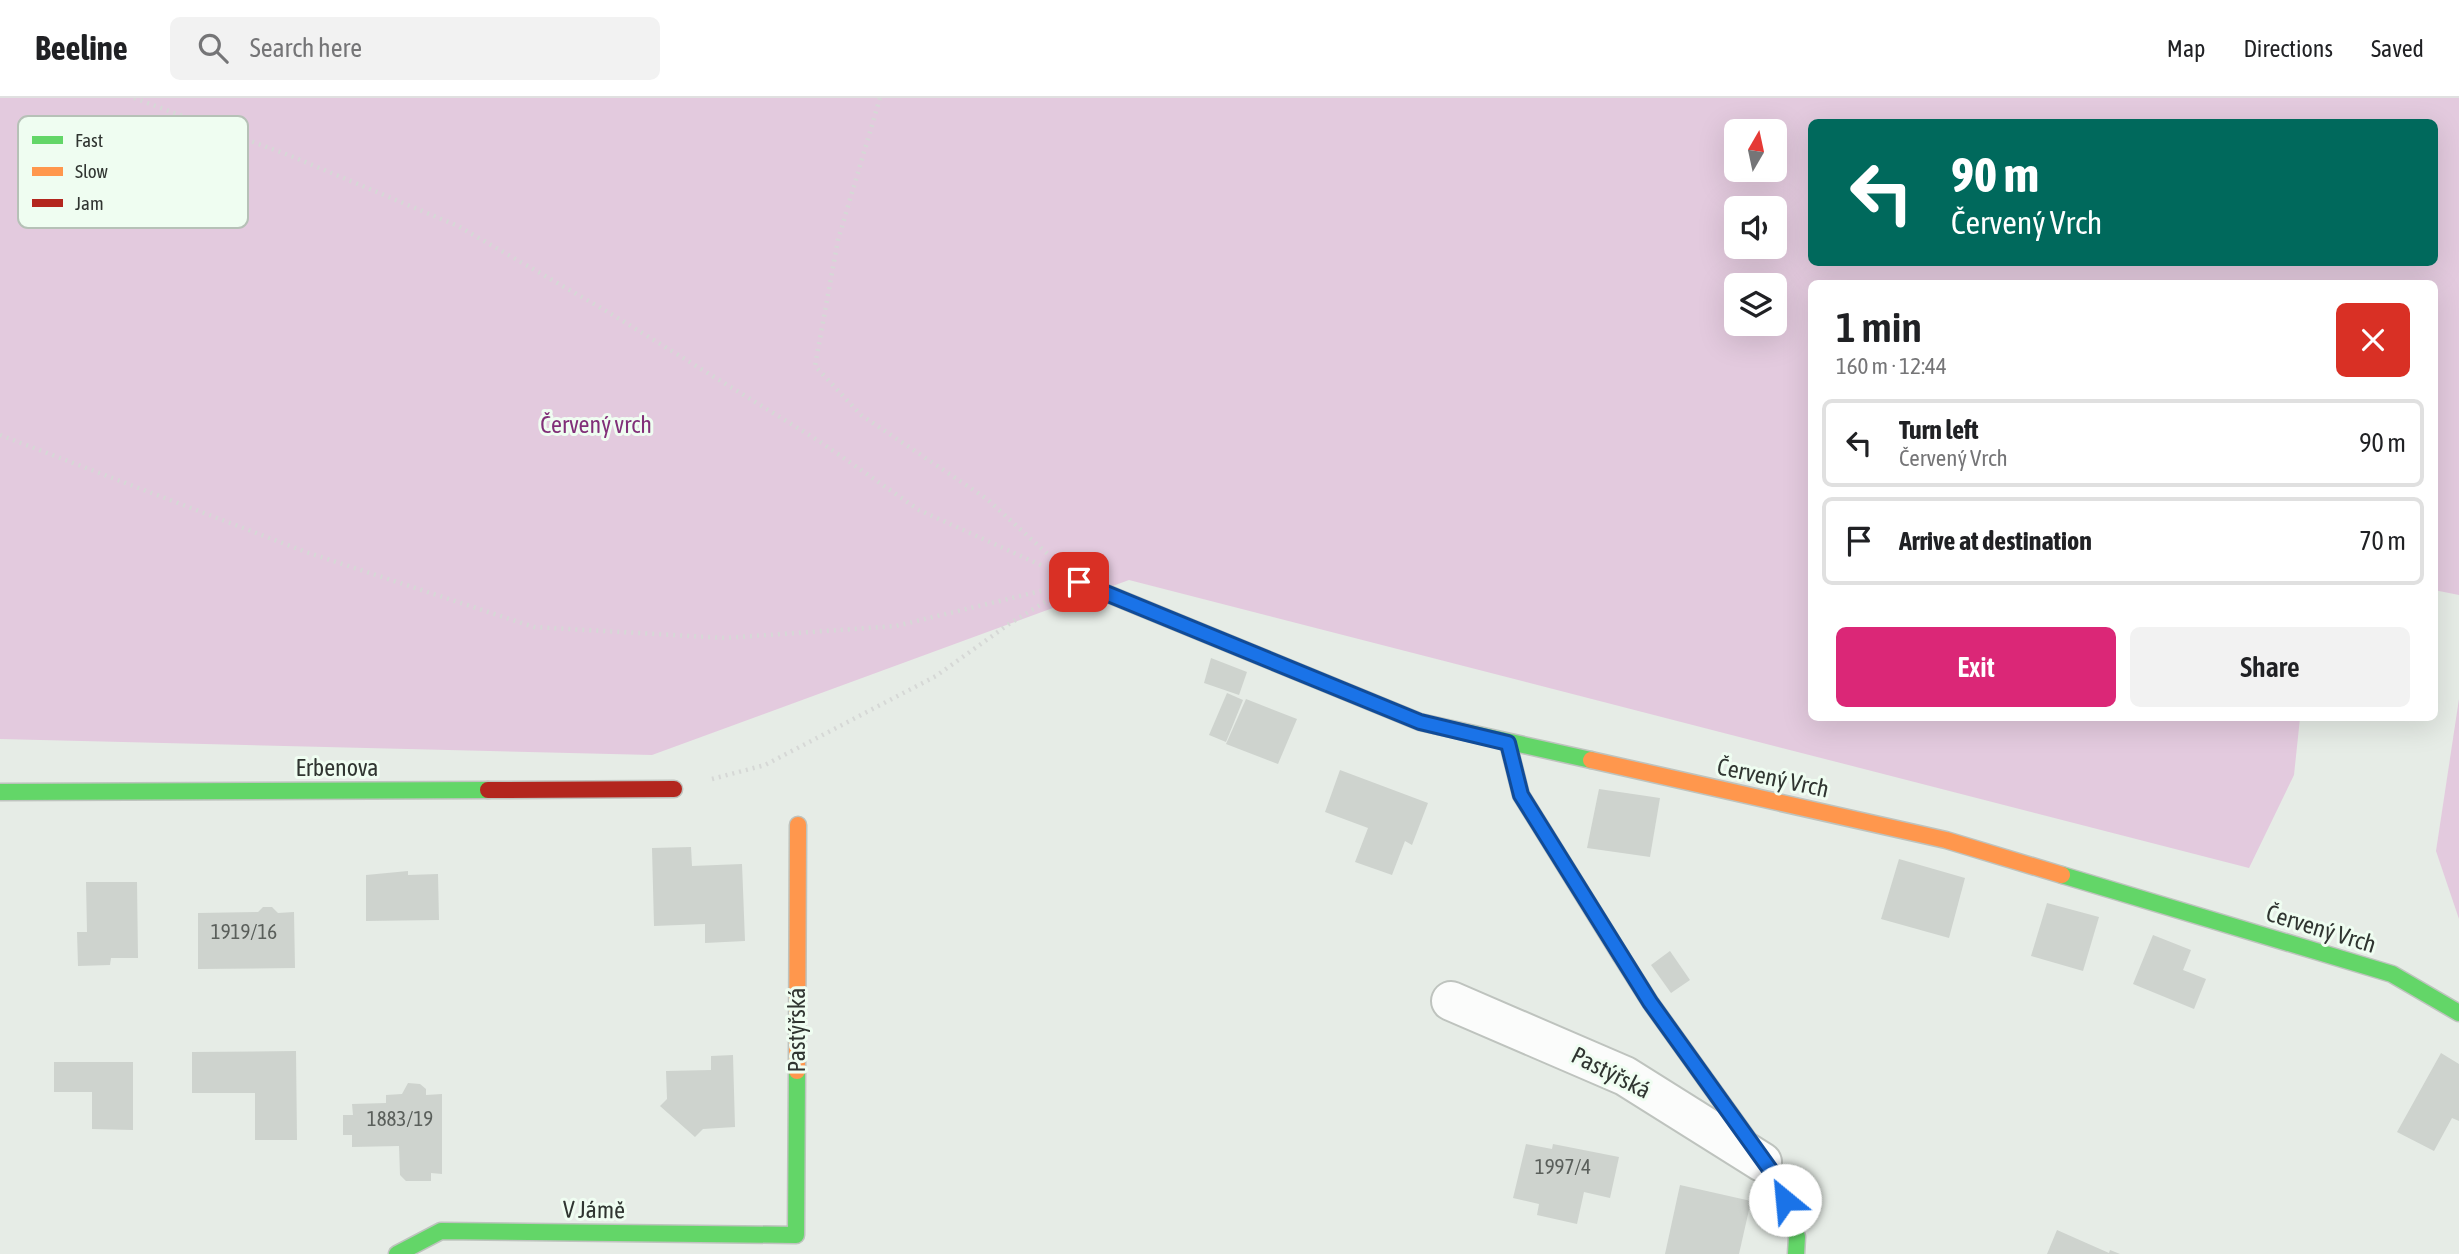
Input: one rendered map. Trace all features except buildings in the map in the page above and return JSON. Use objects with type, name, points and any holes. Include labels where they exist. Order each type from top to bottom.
[{"type":"street","name":"Červený Vrch","points":[[1079,582],[1420,722],[1946,840],[2392,974],[2459,1013]]},
{"type":"street","points":[[1508,743],[1521,795],[1650,1002],[1762,1162],[1779,1182],[1797,1237],[1796,1254]]},
{"type":"street","name":"Erbenova","points":[[0,792],[674,789]]},
{"type":"street","name":"Pastýřská","points":[[796,1235],[799,825]]},
{"type":"street","name":"Pastýřská","points":[[1451,1001],[1625,1076],[1762,1162]]},
{"type":"street","name":"V Jámě","points":[[397,1254],[441,1243],[796,1235]]},
{"type":"path","points":[[134,98],[183,116]]},
{"type":"path","points":[[880,98],[838,240],[815,366],[861,415],[988,499],[1079,582]]},
{"type":"path","points":[[248,140],[458,226],[608,312],[819,441],[919,510],[1079,582]]},
{"type":"path","points":[[0,435],[306,552],[534,627],[725,638],[895,626],[1079,582]]},
{"type":"path","points":[[674,789],[765,765],[936,676],[1009,624],[1079,582]]},
{"type":"green space","name":"Červený vrch","points":[[0,98],[2459,98],[2459,595],[2438,591],[2438,280],[1808,280],[1808,721],[2300,721],[2294,775],[2249,868],[1129,580],[652,755],[0,739]]},
{"type":"green space","points":[[2459,699],[2459,919],[2436,851]]},
{"type":"traffic: fast","points":[[1079,582],[1420,722],[1591,760]]},
{"type":"traffic: fast","points":[[0,792],[488,790]]},
{"type":"traffic: fast","points":[[2062,875],[2392,974],[2459,1013]]},
{"type":"traffic: fast","points":[[1621,956],[1650,1002],[1779,1182],[1797,1237],[1796,1254]]},
{"type":"traffic: fast","points":[[397,1254],[441,1231],[796,1235],[797,1071]]},
{"type":"traffic: slow","points":[[1591,760],[1946,840],[2062,875]]},
{"type":"traffic: slow","points":[[797,1071],[798,825]]},
{"type":"traffic: jam","points":[[1508,743],[1521,795],[1621,956]]},
{"type":"traffic: jam","points":[[488,790],[674,789]]},
{"type":"route","points":[[1079,582],[1420,722],[1508,743],[1521,795],[1650,1002],[1762,1162],[1779,1182],[1785,1200]]}]
